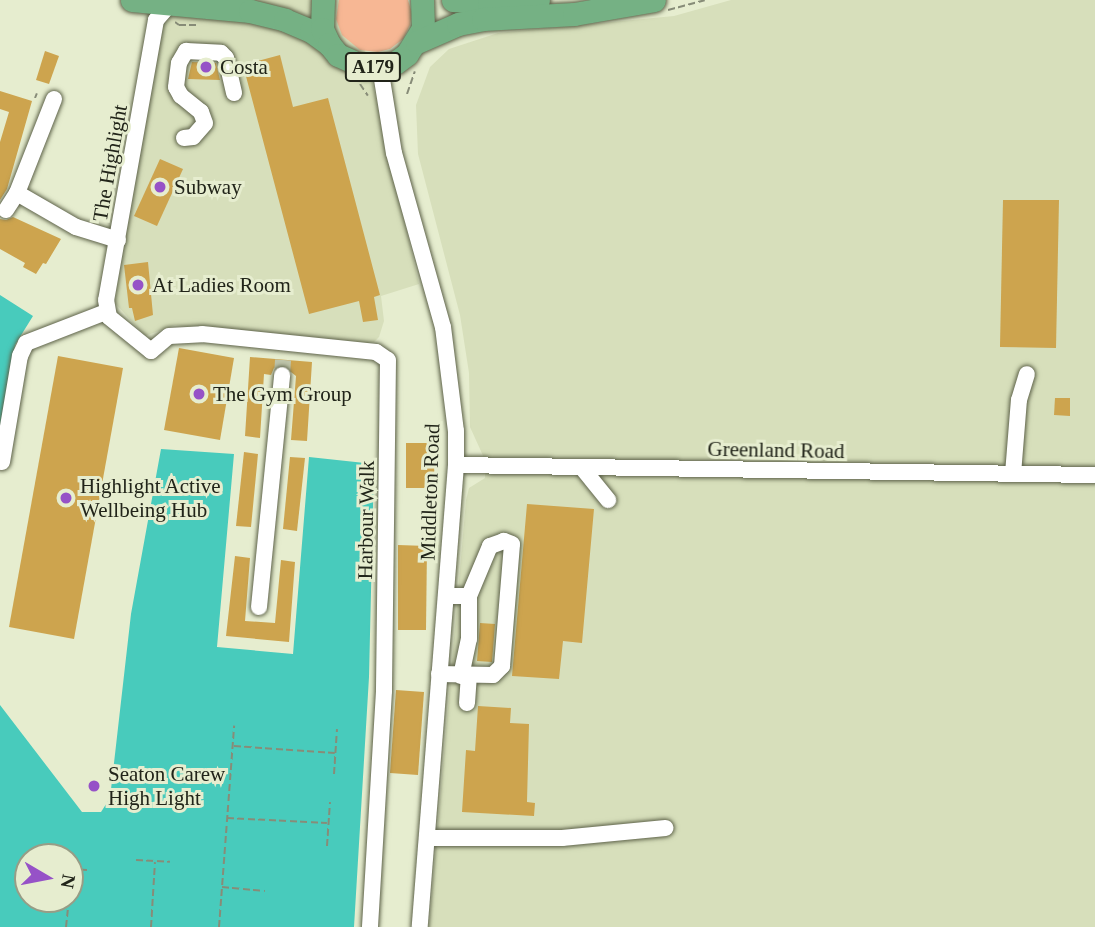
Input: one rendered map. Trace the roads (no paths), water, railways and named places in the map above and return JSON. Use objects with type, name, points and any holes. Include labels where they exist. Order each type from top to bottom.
[{"type":"highway","name":"A179","points":[[323,0],[322,29],[328,44]]},
{"type":"highway","name":"A179","points":[[419,53],[425,14],[422,0]]},
{"type":"highway","points":[[453,0],[489,3],[538,0]]},
{"type":"highway","name":"A179","points":[[151,6],[250,11],[285,20],[311,31],[351,63],[380,67],[419,53],[458,24],[483,19],[574,14],[654,0]]},
{"type":"street","name":"The Highlight","points":[[106,312],[151,6]]},
{"type":"street","points":[[184,138],[199,133],[205,123],[201,112],[181,96],[176,87],[179,63],[187,51],[221,53],[226,58],[234,93]]},
{"type":"street","name":"Middleton Road","points":[[380,67],[394,153],[443,327],[451,376],[456,465],[419,927]]},
{"type":"street","points":[[6,210],[17,193],[54,100]]},
{"type":"street","points":[[17,193],[76,227],[118,240]]},
{"type":"street","points":[[2,462],[20,356],[26,343],[106,312]]},
{"type":"street","name":"Harbour Walk","points":[[106,312],[151,351],[160,342],[177,334],[283,360],[376,352],[388,360],[395,500],[392,644],[370,927]]},
{"type":"street","points":[[259,607],[283,360]]},
{"type":"street","points":[[1013,474],[1019,400],[1027,374]]},
{"type":"street","name":"Greenland Road","points":[[456,465],[1095,475]]},
{"type":"street","points":[[583,469],[608,500]]},
{"type":"street","points":[[439,674],[465,676],[493,675],[502,666],[512,544],[505,541],[490,546],[469,596],[469,639],[465,676],[467,703]]},
{"type":"street","points":[[446,596],[469,596]]},
{"type":"street","points":[[426,838],[562,838],[666,828]]},
{"type":"water","points":[[0,295],[33,316],[15,345],[0,434]]},
{"type":"water","points":[[161,449],[234,454],[217,647],[293,654],[309,457],[374,464],[369,677],[354,927],[0,927],[0,705],[82,812],[101,812],[110,798],[131,614]]},
{"type":"tunnel","points":[[282,375],[283,360]]},
{"type":"place","name":"Costa","points":[[206,67]]},
{"type":"place","name":"Subway","points":[[160,187]]},
{"type":"place","name":"At Ladies Room","points":[[138,285]]},
{"type":"place","name":"The Gym Group","points":[[199,394]]},
{"type":"place","name":"Highlight Active Wellbeing Hub","points":[[66,498]]},
{"type":"place","name":"Seaton Carew High Light","points":[[94,786]]}]
